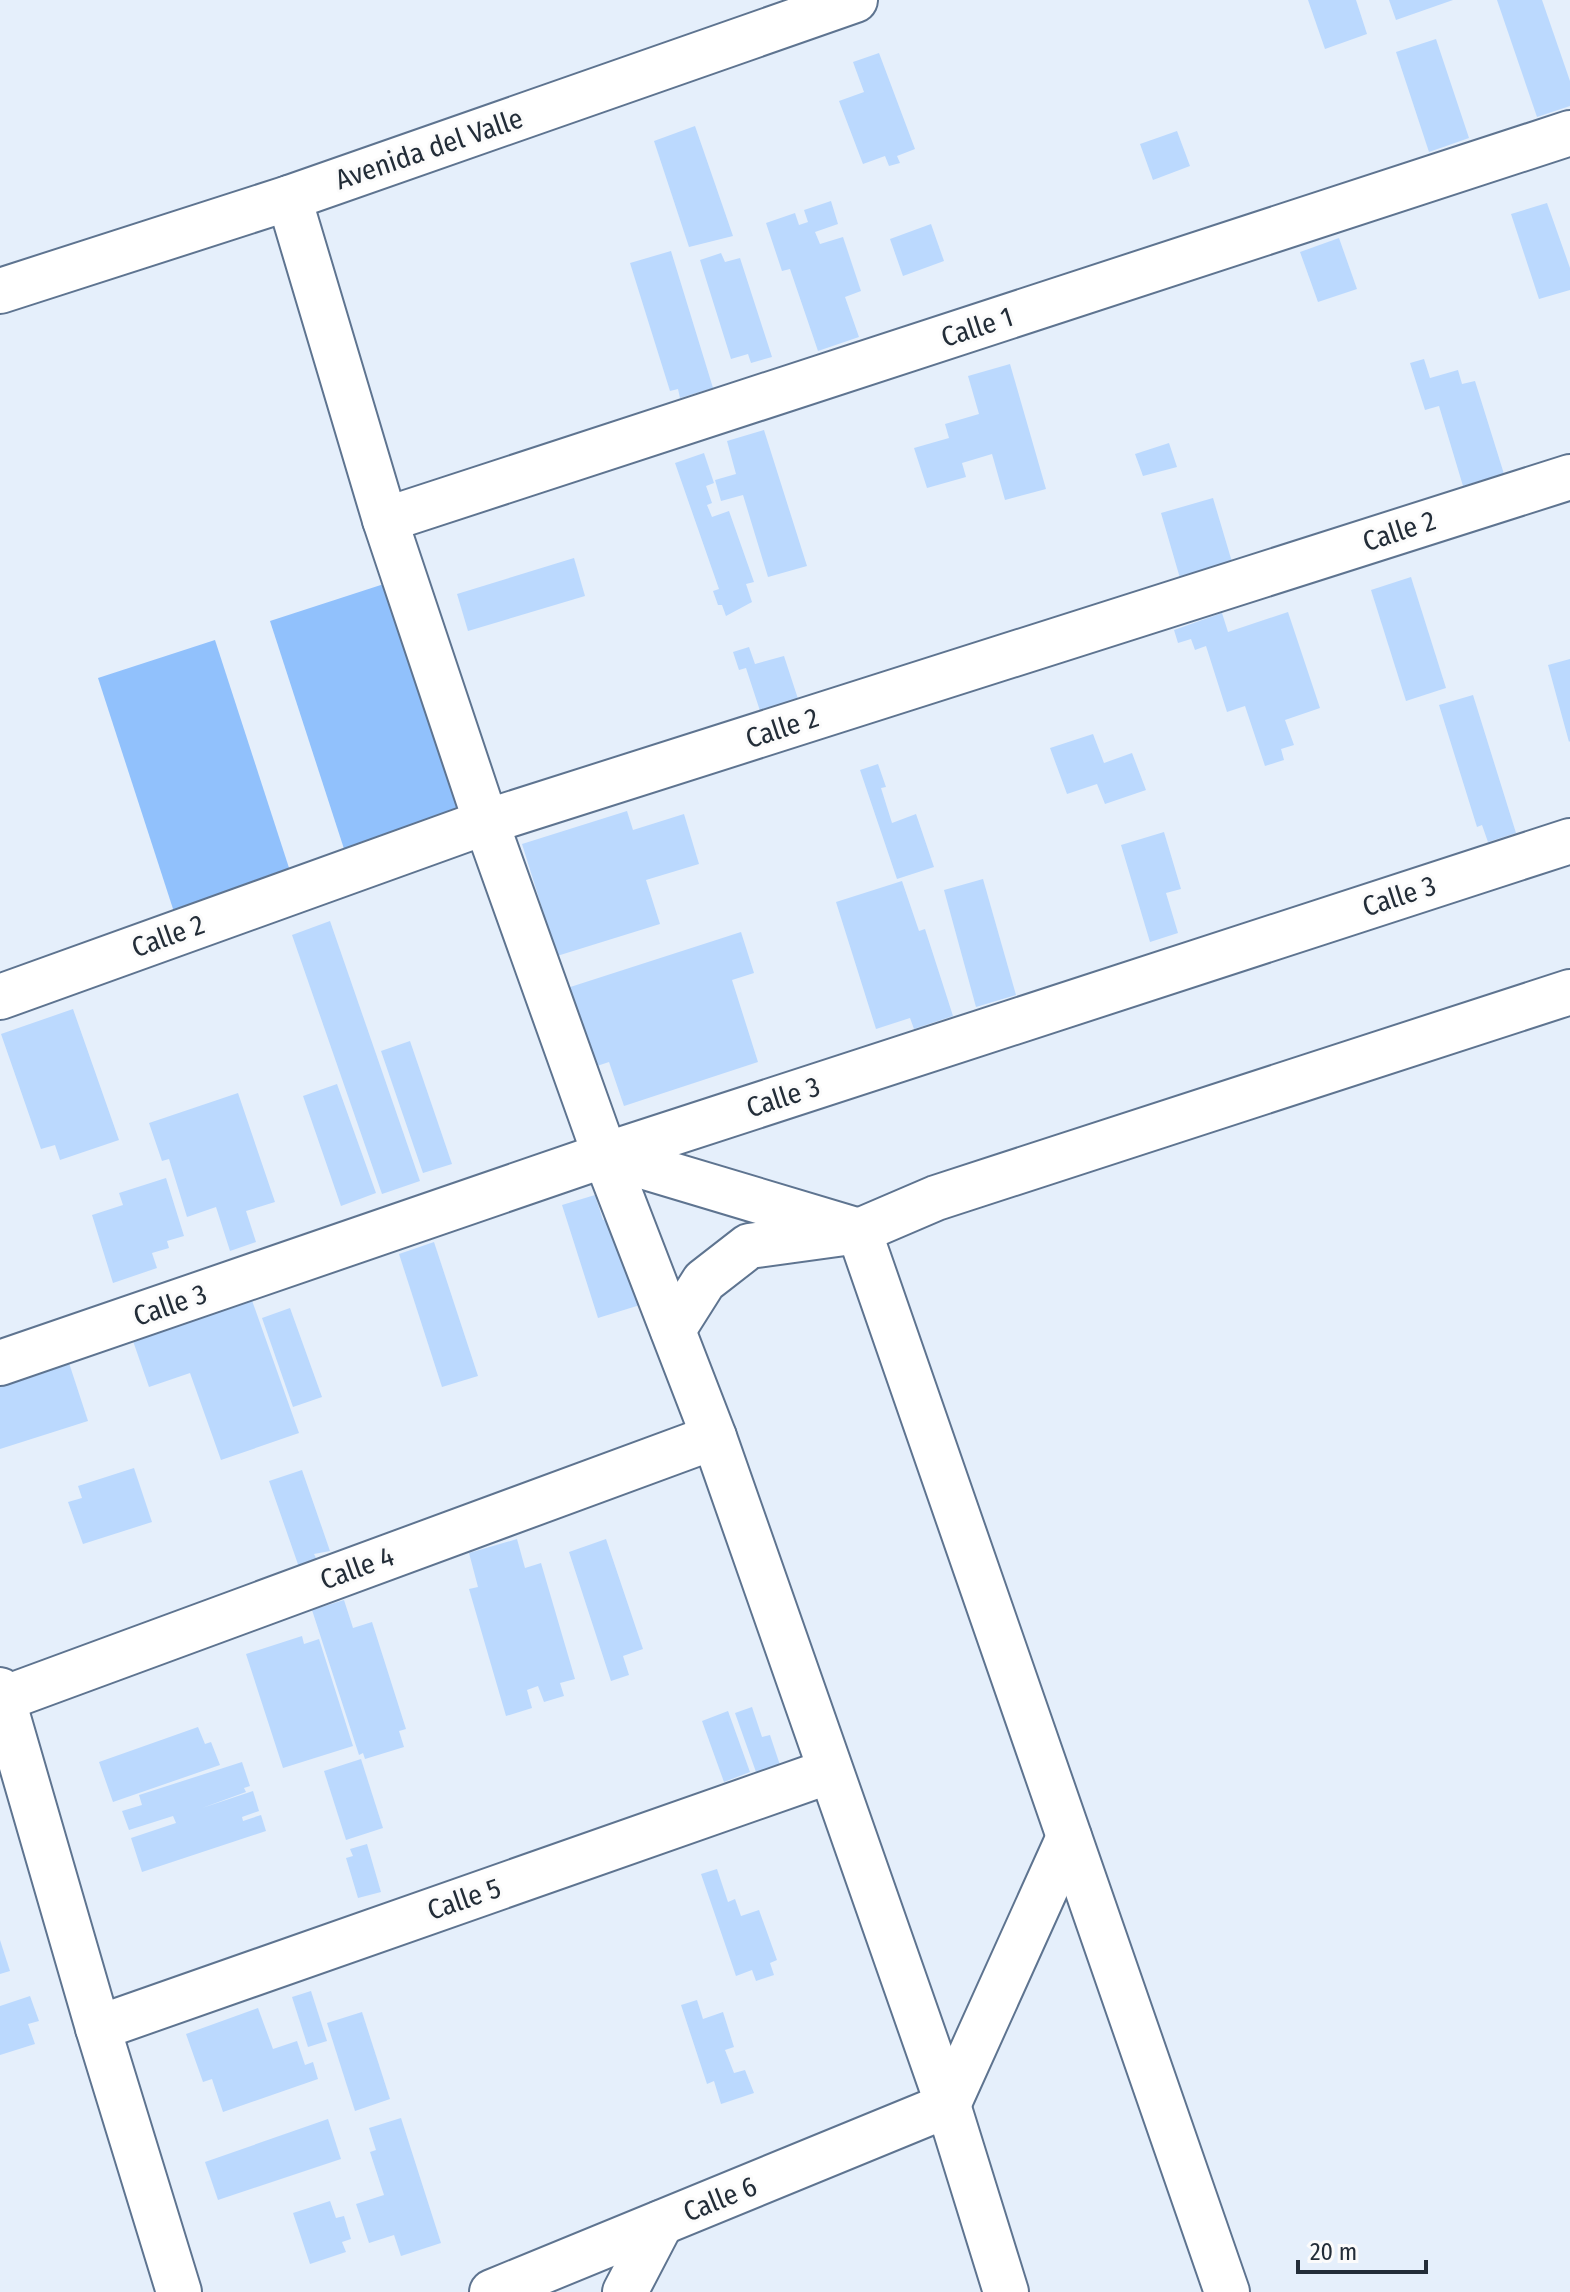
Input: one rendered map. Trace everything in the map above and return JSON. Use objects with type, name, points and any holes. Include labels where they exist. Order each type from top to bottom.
[{"type":"street","name":"Avenida del Valle","points":[[0,291],[289,198],[855,0]]},
{"type":"street","name":"Calle 1","points":[[385,520],[1570,133]]},
{"type":"street","points":[[289,198],[385,520],[486,822],[605,1155],[714,1437],[948,2105],[1006,2292]]},
{"type":"street","name":"Calle 2","points":[[0,997],[486,822],[1570,477]]},
{"type":"street","name":"Calle 3","points":[[0,1363],[605,1155],[1570,841]]},
{"type":"street","points":[[673,1330],[704,1281],[749,1246],[859,1231],[936,1198],[1570,992]]},
{"type":"street","points":[[605,1155],[859,1231]]},
{"type":"street","points":[[859,1231],[1227,2292]]},
{"type":"street","name":"Calle 4","points":[[1,1696],[714,1437]]},
{"type":"street","points":[[1,1696],[179,2292]]},
{"type":"street","name":"Calle 5","points":[[98,2028],[830,1771]]},
{"type":"street","points":[[948,2105],[1069,1837]]},
{"type":"street","name":"Calle 6","points":[[492,2292],[948,2105]]},
{"type":"street","points":[[625,2292],[661,2223]]},
{"type":"shaded area","points":[[387,583],[463,818],[346,855],[270,621]]},
{"type":"shaded area","points":[[215,640],[291,874],[174,912],[98,678]]},
{"type":"building","points":[[1308,0],[1356,0],[1367,34],[1325,49]]},
{"type":"building","points":[[1389,0],[1453,0],[1396,20]]},
{"type":"building","points":[[1497,0],[1542,0],[1570,81],[1570,106],[1537,117]]},
{"type":"building","points":[[1436,39],[1469,138],[1429,152],[1396,52]]},
{"type":"building","points":[[879,53],[915,149],[897,156],[900,163],[889,166],[885,156],[863,164],[839,101],[864,92],[853,62]]},
{"type":"building","points":[[695,126],[733,236],[689,247],[654,141]]},
{"type":"building","points":[[1177,131],[1190,166],[1153,180],[1140,144]]},
{"type":"building","points":[[831,201],[838,224],[815,232],[820,244],[843,237],[861,291],[845,297],[859,337],[818,351],[790,269],[782,271],[766,223],[795,213],[799,225],[808,222],[804,210]]},
{"type":"building","points":[[1547,203],[1570,268],[1570,290],[1539,299],[1511,214]]},
{"type":"building","points":[[931,224],[944,261],[903,276],[890,239]]},
{"type":"building","points":[[1339,238],[1357,289],[1318,302],[1300,252]]},
{"type":"building","points":[[671,251],[713,388],[680,398],[678,389],[670,391],[630,263]]},
{"type":"building","points":[[721,253],[725,262],[740,258],[772,357],[751,363],[748,354],[731,359],[700,260]]},
{"type":"building","points":[[1424,359],[1430,378],[1458,370],[1462,384],[1475,381],[1504,474],[1463,486],[1439,406],[1425,410],[1410,363]]},
{"type":"building","points":[[1010,364],[1046,489],[1005,500],[992,454],[962,463],[966,477],[927,488],[914,448],[949,438],[945,424],[979,414],[968,376]]},
{"type":"building","points":[[764,430],[807,566],[768,577],[743,495],[721,501],[715,480],[736,474],[727,441]]},
{"type":"building","points":[[1169,443],[1177,467],[1143,476],[1135,454]]},
{"type":"building","points":[[704,453],[714,483],[706,486],[712,503],[707,505],[712,517],[729,511],[754,582],[746,584],[752,602],[726,616],[713,591],[719,589],[675,463]]},
{"type":"building","points":[[1213,498],[1232,562],[1220,565],[1222,574],[1182,585],[1161,513]]},
{"type":"building","points":[[574,558],[585,596],[468,631],[457,594]]},
{"type":"building","points":[[1411,577],[1446,688],[1406,701],[1371,590]]},
{"type":"building","points":[[1288,612],[1320,708],[1285,720],[1294,745],[1281,749],[1284,760],[1265,766],[1245,706],[1227,712],[1206,646],[1195,650],[1191,639],[1178,643],[1174,630],[1222,613],[1228,632]]},
{"type":"building","points":[[749,647],[755,664],[784,656],[801,708],[763,720],[746,668],[739,670],[733,652]]},
{"type":"building","points":[[1570,659],[1570,741],[1569,742],[1548,665]]},
{"type":"building","points":[[1473,695],[1516,833],[1488,842],[1482,825],[1477,827],[1439,705]]},
{"type":"building","points":[[1093,734],[1104,763],[1132,753],[1146,790],[1105,804],[1097,784],[1067,794],[1050,748]]},
{"type":"building","points":[[878,764],[886,787],[881,788],[892,823],[916,814],[934,867],[897,879],[860,770]]},
{"type":"building","points":[[627,811],[633,830],[684,814],[699,864],[646,880],[660,924],[557,956],[522,844]]},
{"type":"building","points":[[1164,832],[1181,889],[1166,893],[1178,933],[1150,942],[1121,845]]},
{"type":"building","points":[[983,879],[1016,995],[976,1007],[944,890]]},
{"type":"building","points":[[902,881],[919,931],[925,929],[953,1016],[914,1029],[910,1018],[876,1029],[836,902]]},
{"type":"building","points":[[330,921],[420,1181],[382,1194],[292,935]]},
{"type":"building","points":[[741,932],[754,973],[732,980],[758,1062],[624,1106],[609,1062],[588,1069],[561,990]]},
{"type":"building","points":[[73,1009],[119,1140],[60,1160],[55,1145],[41,1149],[1,1034]]},
{"type":"building","points":[[410,1041],[452,1164],[423,1173],[381,1051]]},
{"type":"building","points":[[337,1084],[376,1193],[341,1206],[303,1096]]},
{"type":"building","points":[[238,1093],[275,1202],[246,1211],[256,1242],[230,1251],[216,1207],[187,1217],[169,1159],[162,1161],[149,1123]]},
{"type":"building","points":[[166,1178],[184,1236],[167,1241],[169,1248],[152,1253],[157,1268],[113,1283],[92,1215],[123,1205],[119,1193]]},
{"type":"building","points":[[595,1195],[603,1220],[612,1217],[640,1305],[598,1318],[562,1205]]},
{"type":"building","points":[[434,1242],[478,1376],[442,1387],[399,1254]]},
{"type":"building","points":[[249,1292],[299,1433],[221,1460],[190,1373],[149,1387],[133,1341],[171,1328],[169,1320]]},
{"type":"building","points":[[290,1308],[322,1397],[293,1407],[262,1318]]},
{"type":"building","points":[[69,1363],[88,1421],[0,1449],[0,1386]]},
{"type":"building","points":[[134,1468],[152,1522],[83,1544],[68,1502],[82,1498],[78,1486]]},
{"type":"building","points":[[302,1470],[330,1551],[314,1554],[320,1566],[301,1573],[269,1481]]},
{"type":"building","points":[[517,1539],[525,1568],[541,1563],[575,1679],[560,1683],[564,1696],[544,1702],[538,1686],[527,1690],[532,1708],[506,1716],[469,1589],[478,1587],[469,1553]]},
{"type":"building","points":[[606,1539],[643,1649],[623,1656],[629,1675],[611,1681],[569,1552]]},
{"type":"building","points":[[344,1600],[353,1628],[372,1622],[406,1729],[399,1731],[404,1747],[365,1759],[363,1753],[359,1755],[312,1610]]},
{"type":"building","points":[[302,1636],[304,1644],[319,1639],[353,1746],[283,1768],[246,1654]]},
{"type":"building","points":[[752,1707],[762,1737],[770,1735],[783,1774],[767,1784],[762,1770],[756,1772],[735,1713]]},
{"type":"building","points":[[728,1711],[750,1772],[724,1782],[702,1721]]},
{"type":"building","points":[[198,1727],[205,1744],[211,1742],[220,1765],[113,1802],[99,1762]]},
{"type":"building","points":[[361,1759],[383,1828],[346,1840],[324,1771]]},
{"type":"building","points":[[242,1762],[250,1786],[244,1788],[246,1792],[202,1808],[253,1791],[259,1811],[242,1817],[243,1821],[261,1815],[266,1831],[142,1872],[131,1838],[176,1823],[173,1816],[129,1830],[122,1811],[142,1805],[139,1795]]},
{"type":"building","points":[[367,1844],[381,1892],[358,1898],[346,1858],[353,1856],[350,1849]]},
{"type":"building","points":[[717,1869],[728,1902],[735,1899],[741,1916],[759,1910],[777,1960],[770,1963],[774,1975],[756,1981],[752,1970],[736,1976],[701,1874]]},
{"type":"building","points":[[0,1940],[10,1971],[0,1974]]},
{"type":"building","points":[[311,1991],[327,2041],[308,2047],[292,1997]]},
{"type":"building","points":[[30,1996],[39,2021],[28,2024],[35,2044],[0,2055],[0,2006]]},
{"type":"building","points":[[697,2000],[703,2019],[723,2012],[734,2047],[725,2050],[734,2073],[745,2070],[754,2093],[721,2104],[714,2081],[707,2084],[681,2005]]},
{"type":"building","points":[[258,2008],[273,2049],[297,2041],[305,2065],[313,2062],[318,2079],[223,2112],[212,2079],[203,2082],[186,2034]]},
{"type":"building","points":[[362,2012],[390,2099],[355,2111],[327,2023]]},
{"type":"building","points":[[401,2118],[441,2243],[401,2256],[394,2235],[369,2243],[356,2204],[384,2195],[370,2152],[376,2150],[369,2128]]},
{"type":"building","points":[[328,2119],[341,2159],[218,2200],[205,2162]]},
{"type":"building","points":[[330,2201],[336,2218],[344,2216],[351,2239],[342,2242],[346,2252],[310,2264],[293,2213]]}]
